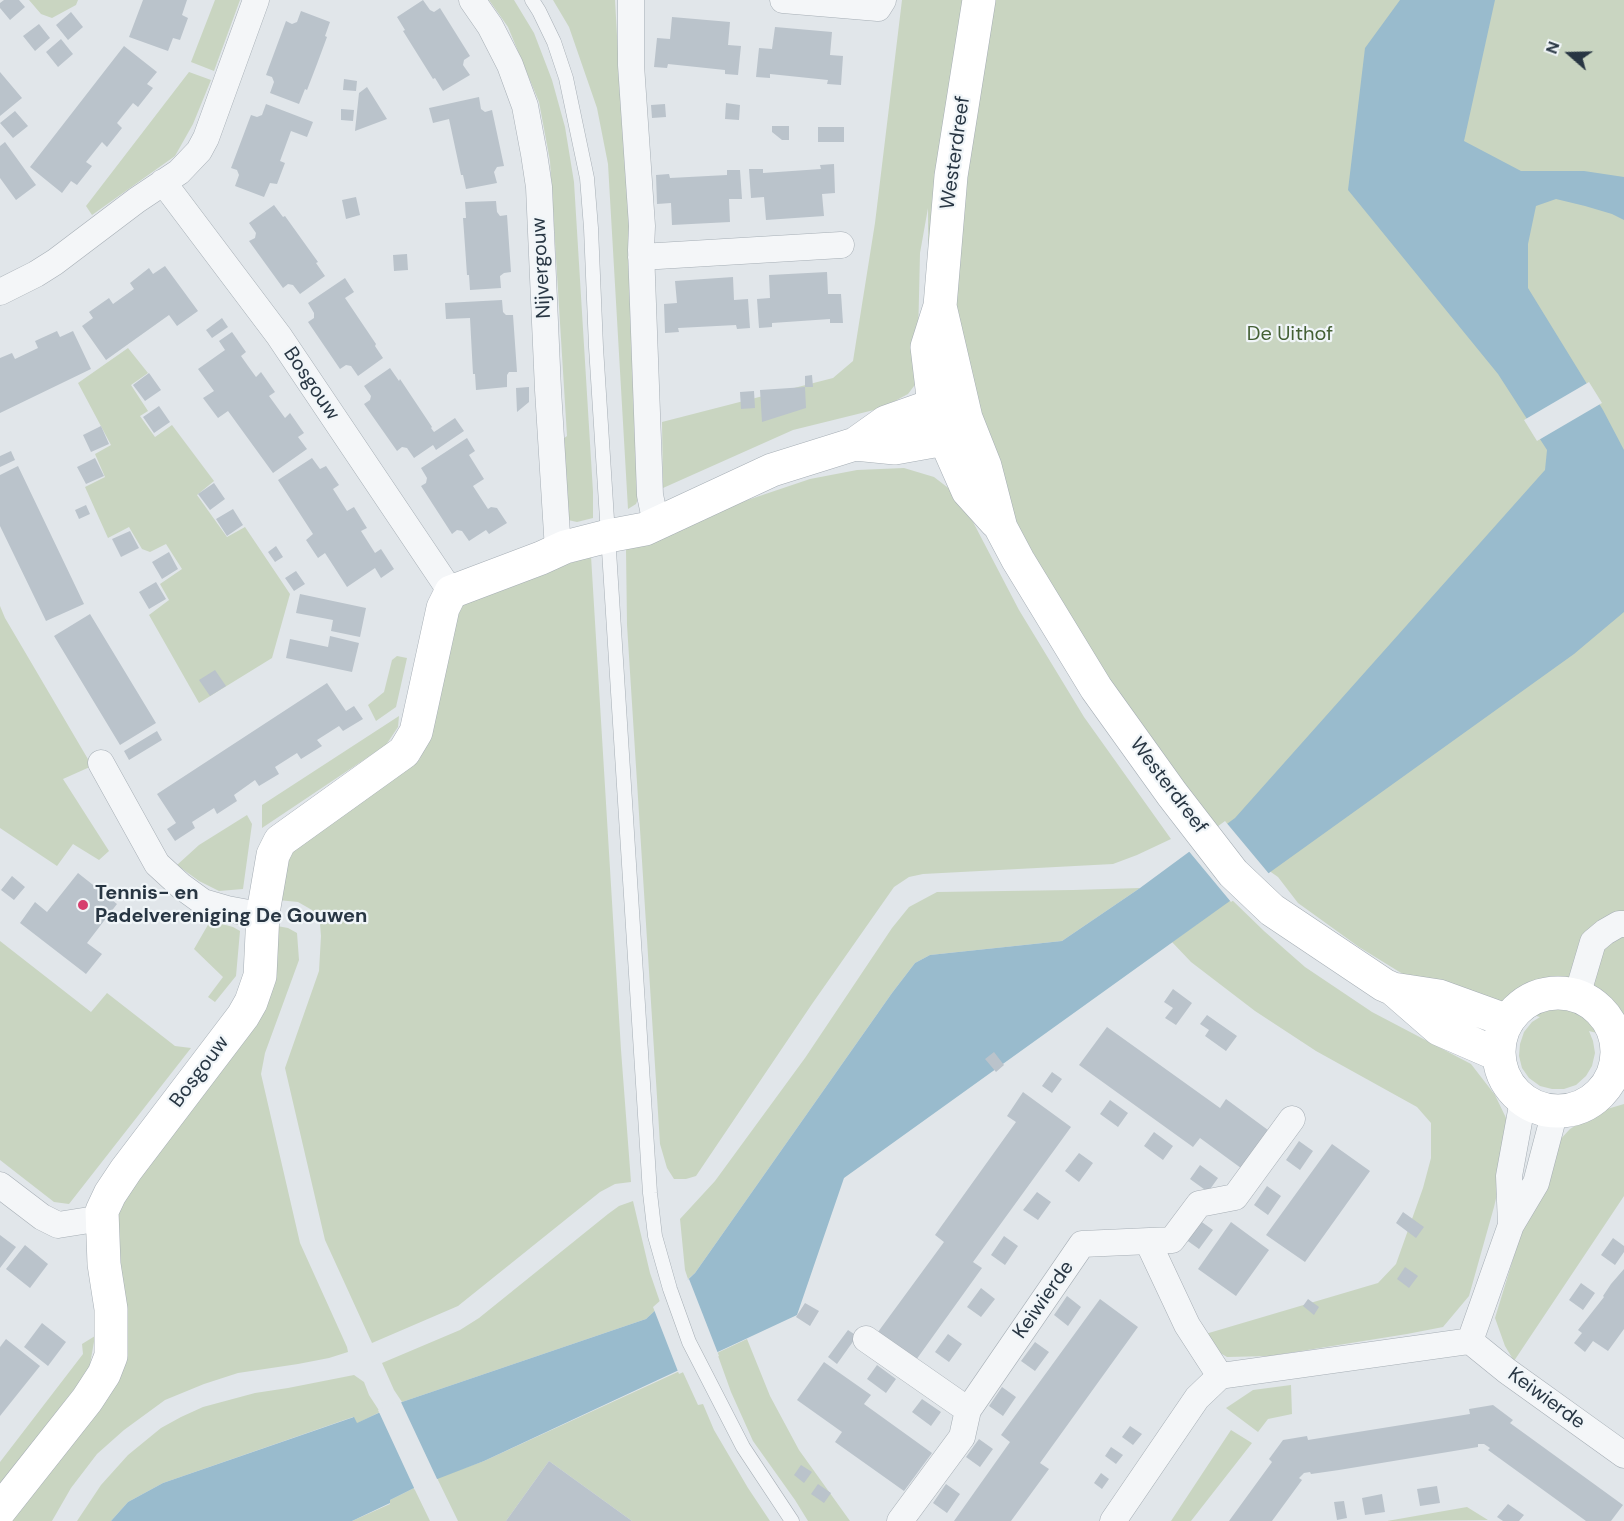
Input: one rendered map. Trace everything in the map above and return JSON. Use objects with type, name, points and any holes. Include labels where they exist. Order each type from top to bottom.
[{"type":"main road","name":"Westerdreef","points":[[979,0],[951,176],[940,306],[955,429],[968,491],[1001,528],[1096,688],[1172,794],[1233,873],[1272,910],[1394,989],[1439,1029],[1499,1055]]},
{"type":"main road","name":"Westerdreef","points":[[940,306],[927,347],[934,405],[955,429]]},
{"type":"main road","points":[[451,592],[558,550],[608,536],[645,529],[772,470],[855,444],[886,422],[934,405]]},
{"type":"main road","points":[[855,444],[895,448],[955,429]]},
{"type":"main road","name":"Bosgouw","points":[[0,1510],[87,1400],[104,1374],[111,1356],[111,1309],[104,1264],[102,1211],[126,1170],[243,1016],[251,1002],[260,976],[263,913],[273,855],[280,841],[404,752],[416,732],[443,608],[451,592]]},
{"type":"main road","name":"Westerdreef","points":[[1394,989],[1439,996],[1508,1021]]},
{"type":"main road","points":[[1561,993],[1576,996],[1593,1004],[1606,1017],[1614,1033],[1621,1052],[1615,1069],[1616,1088],[1597,1096],[1585,1105],[1570,1110],[1544,1110],[1523,1100],[1511,1088],[1502,1072],[1499,1055],[1501,1037],[1508,1021],[1518,1009],[1531,1000],[1545,994],[1561,993]]},
{"type":"street","points":[[0,292],[56,262],[179,172],[199,151],[206,138],[256,0]]},
{"type":"street","name":"Nijvergouw","points":[[472,0],[490,26],[510,65],[525,106],[534,154],[539,187],[558,550]]},
{"type":"street","points":[[631,0],[631,64],[642,226],[641,257],[650,495],[656,524]]},
{"type":"street","points":[[783,0],[878,8],[883,0]]},
{"type":"street","name":"Bosgouw","points":[[163,182],[279,336],[451,592]]},
{"type":"street","points":[[641,257],[841,245]]},
{"type":"street","points":[[101,763],[157,864],[173,879],[203,902],[254,914],[263,913]]},
{"type":"street","points":[[1576,996],[1593,942],[1605,932],[1619,924],[1624,924]]},
{"type":"street","points":[[1510,1225],[1509,1176],[1523,1100]]},
{"type":"street","points":[[1113,1521],[1197,1398],[1220,1376],[1470,1341],[1510,1225],[1536,1183],[1555,1111]]},
{"type":"street","name":"Keiwierde","points":[[900,1521],[962,1437],[968,1410],[1082,1244],[1172,1240],[1199,1204],[1235,1197],[1292,1119]]},
{"type":"street","points":[[0,1185],[42,1217],[58,1225],[102,1218]]},
{"type":"street","points":[[1148,1242],[1188,1325],[1220,1376]]},
{"type":"street","points":[[866,1340],[968,1410]]},
{"type":"street","name":"Keiwierde","points":[[1470,1341],[1507,1371],[1624,1455]]},
{"type":"lane","points":[[532,0],[554,42],[566,78],[587,178],[650,1193],[655,1236],[670,1289],[689,1342],[743,1447],[792,1521]]},
{"type":"green space","points":[[29,0],[78,0],[76,5],[52,18],[41,14]]},
{"type":"green space","points":[[215,0],[240,0],[214,71],[191,62]]},
{"type":"green space","points":[[489,0],[514,0],[534,33],[552,80],[565,127],[574,182],[593,492],[593,518],[577,522],[568,520],[559,442],[567,436],[550,161],[539,102],[508,27]]},
{"type":"green space","points":[[553,0],[615,0],[631,212],[643,486],[636,504],[628,509],[608,164],[597,108],[569,27]]},
{"type":"green space","name":"De Uithof","points":[[902,0],[1624,0],[1624,1040],[1589,1031],[1595,1053],[1592,1066],[1586,1076],[1576,1085],[1564,1089],[1540,1086],[1529,1078],[1522,1068],[1519,1056],[1524,1032],[1532,1022],[1540,1017],[1406,976],[1359,947],[1298,903],[1278,877],[1189,815],[929,384],[928,208],[920,253],[917,382],[908,394],[882,408],[793,430],[663,488],[662,422],[833,378],[853,361],[875,223]]},
{"type":"green space","points":[[189,72],[211,80],[193,124],[175,156],[92,215],[86,206]]},
{"type":"green space","points":[[128,348],[148,373],[131,385],[148,411],[140,416],[155,437],[172,425],[214,481],[197,495],[227,537],[245,527],[290,594],[272,658],[199,703],[149,615],[169,600],[160,584],[182,569],[166,544],[150,552],[142,549],[129,527],[108,538],[85,487],[105,477],[95,454],[111,445],[78,383]]},
{"type":"green space","points":[[904,468],[934,477],[960,497],[1019,610],[1084,717],[1171,839],[1113,864],[923,874],[909,877],[894,887],[696,1176],[674,1179],[667,1168],[660,1144],[627,625],[626,549],[715,511],[810,479],[857,470]]},
{"type":"green space","points":[[591,556],[631,1182],[615,1184],[600,1192],[458,1306],[372,1343],[325,1240],[285,1068],[319,971],[321,936],[320,924],[312,910],[298,902],[278,900],[288,853],[306,834],[420,759],[451,619],[456,610],[473,596]]},
{"type":"green space","points":[[0,606],[92,766],[63,779],[109,851],[99,860],[73,844],[57,866],[0,828]]},
{"type":"green space","points":[[397,656],[407,658],[396,707],[376,721],[368,705],[384,692],[392,660]]},
{"type":"green space","points":[[399,716],[398,727],[386,745],[262,828],[262,805]]},
{"type":"green space","points":[[247,815],[252,824],[243,889],[219,891],[199,881],[177,865],[199,845]]},
{"type":"green space","points":[[1140,888],[1062,941],[930,955],[915,963],[695,1273],[688,1279],[680,1219],[715,1181],[805,1058],[892,928],[909,907],[937,892]]},
{"type":"green space","points":[[1231,899],[1305,967],[1372,1012],[1471,1064],[1495,1095],[1507,1120],[1509,1143],[1469,1296],[1443,1327],[1270,1356],[1227,1357],[1208,1346],[1202,1335],[1378,1283],[1396,1264],[1423,1188],[1431,1158],[1431,1123],[1417,1107],[1316,1051],[1255,1011],[1191,962],[1172,942]]},
{"type":"green space","points":[[209,923],[216,927],[222,924],[240,931],[236,976],[215,1002],[208,997],[223,977],[194,949]]},
{"type":"green space","points":[[277,926],[297,933],[299,960],[265,1053],[261,1074],[300,1243],[348,1352],[298,1364],[238,1373],[165,1400],[124,1430],[97,1454],[71,1488],[52,1521],[6,1521],[120,1377],[114,1208]]},
{"type":"green space","points":[[0,941],[91,1012],[107,993],[175,1046],[191,1048],[69,1204],[54,1202],[0,1160]]},
{"type":"green space","points":[[1624,1104],[1624,1196],[1514,1361],[1505,1346],[1495,1318],[1521,1233],[1555,1145],[1570,1129],[1597,1112]]},
{"type":"green space","points":[[633,1201],[650,1273],[661,1305],[646,1319],[402,1402],[382,1363],[460,1330],[479,1318],[608,1214],[619,1206]]},
{"type":"green space","points":[[95,1336],[89,1370],[0,1485],[0,1462],[83,1354],[82,1344]]},
{"type":"green space","points":[[747,1339],[770,1396],[799,1450],[850,1521],[808,1521],[753,1441],[731,1392],[717,1353]]},
{"type":"green space","points":[[682,1370],[698,1405],[703,1404],[714,1430],[770,1521],[632,1521],[549,1461],[506,1521],[458,1521],[437,1478],[484,1461]]},
{"type":"green space","points":[[354,1375],[364,1382],[380,1412],[356,1424],[353,1417],[163,1483],[128,1502],[111,1521],[77,1521],[101,1485],[128,1455],[161,1428],[181,1417],[203,1407],[255,1393]]},
{"type":"green space","points":[[1291,1385],[1292,1414],[1268,1419],[1258,1432],[1226,1408],[1253,1390]]},
{"type":"green space","points":[[1231,1430],[1252,1443],[1191,1521],[1171,1521]]},
{"type":"green space","points":[[414,1488],[430,1521],[352,1521],[390,1504],[390,1500]]},
{"type":"green space","points":[[1467,1507],[1488,1520],[1387,1521]]},
{"type":"water","points":[[1400,0],[1495,0],[1464,141],[1521,171],[1584,171],[1624,177],[1624,220],[1612,214],[1556,199],[1536,206],[1528,244],[1528,288],[1603,410],[1624,450],[1624,612],[1574,654],[844,1178],[797,1315],[484,1461],[414,1488],[390,1500],[390,1503],[352,1521],[111,1521],[128,1502],[163,1483],[354,1417],[357,1423],[402,1402],[646,1319],[695,1273],[915,963],[930,955],[1062,941],[1140,888],[1235,818],[1545,470],[1547,450],[1498,374],[1348,190],[1365,48]]},
{"type":"pier","points":[[1589,382],[1602,403],[1537,441],[1524,420]]},
{"type":"pier","points":[[1225,821],[1270,875],[1231,902],[1187,849]]},
{"type":"pier","points":[[689,1279],[719,1356],[679,1374],[653,1307],[678,1285]]},
{"type":"pier","points":[[400,1400],[438,1481],[415,1490],[378,1410]]},
{"type":"building","points":[[4,0],[19,0],[25,7],[10,20],[0,8],[0,3]]},
{"type":"building","points":[[143,0],[187,0],[182,15],[188,18],[180,40],[173,38],[168,51],[129,37]]},
{"type":"building","points":[[423,0],[434,12],[440,8],[470,56],[464,60],[463,65],[470,75],[443,91],[403,31],[405,30],[397,17]]},
{"type":"building","points":[[301,11],[330,22],[317,64],[299,104],[270,93],[274,82],[272,77],[266,75],[286,21],[292,24],[297,22]]},
{"type":"building","points":[[71,12],[83,27],[68,40],[56,25]]},
{"type":"building","points":[[672,17],[730,22],[728,45],[741,46],[738,75],[725,74],[725,70],[668,64],[667,68],[654,67],[657,38],[670,39]]},
{"type":"building","points":[[39,24],[50,38],[35,51],[23,36]]},
{"type":"building","points":[[775,27],[832,32],[830,55],[843,56],[841,85],[827,84],[828,80],[770,74],[770,78],[756,77],[759,48],[772,49]]},
{"type":"building","points":[[61,39],[73,54],[58,67],[46,52]]},
{"type":"building","points":[[124,46],[157,72],[147,84],[153,88],[138,107],[133,103],[117,123],[122,128],[107,147],[102,142],[86,162],[92,166],[77,185],[71,181],[62,193],[30,167]]},
{"type":"building","points":[[0,72],[22,98],[0,116]]},
{"type":"building","points":[[344,79],[357,81],[356,91],[343,90]]},
{"type":"building","points":[[367,87],[387,119],[355,131],[359,93]]},
{"type":"building","points":[[479,97],[481,109],[485,112],[492,110],[504,166],[497,167],[494,172],[497,183],[466,189],[449,119],[433,123],[429,108]]},
{"type":"building","points":[[726,103],[740,105],[739,120],[725,119]]},
{"type":"building","points":[[266,104],[313,122],[307,137],[291,131],[280,161],[285,163],[277,184],[270,183],[264,197],[235,186],[239,175],[237,170],[231,168],[251,115],[257,117],[262,115]]},
{"type":"building","points":[[665,104],[666,117],[652,118],[651,105]]},
{"type":"building","points":[[341,109],[354,110],[353,121],[341,120]]},
{"type":"building","points":[[15,111],[28,126],[13,138],[0,123]]},
{"type":"building","points":[[772,126],[789,126],[789,140],[782,140],[772,132]]},
{"type":"building","points":[[818,127],[844,127],[844,142],[818,142]]},
{"type":"building","points":[[5,142],[36,185],[16,200],[0,178],[0,146]]},
{"type":"building","points":[[834,164],[835,193],[822,194],[824,216],[766,220],[764,197],[751,198],[749,169],[763,169],[763,173],[821,169],[820,165]]},
{"type":"building","points":[[727,170],[740,170],[742,199],[729,199],[730,222],[672,225],[671,203],[657,204],[656,175],[669,174],[670,178],[727,175]]},
{"type":"building","points":[[356,197],[360,215],[346,219],[342,200]]},
{"type":"building","points":[[496,201],[497,212],[500,216],[507,215],[511,272],[500,276],[501,288],[470,290],[463,218],[466,218],[465,202]]},
{"type":"building","points":[[274,205],[283,217],[285,216],[318,262],[316,263],[325,276],[300,294],[293,285],[288,284],[283,288],[249,241],[255,238],[256,233],[249,223]]},
{"type":"building","points":[[407,254],[408,270],[394,271],[393,255]]},
{"type":"building","points":[[165,266],[198,311],[177,326],[169,315],[106,360],[82,326],[93,318],[89,312],[109,298],[113,304],[134,289],[130,283],[149,268],[153,274]]},
{"type":"building","points":[[827,272],[828,294],[841,294],[843,323],[830,323],[830,319],[772,323],[772,327],[759,328],[757,299],[770,298],[769,275]]},
{"type":"building","points":[[733,277],[734,300],[748,299],[750,328],[737,329],[736,325],[678,328],[679,332],[665,333],[664,304],[677,303],[675,281]]},
{"type":"building","points":[[345,278],[354,292],[345,298],[383,358],[358,376],[351,366],[346,365],[340,369],[308,322],[314,318],[314,313],[308,303]]},
{"type":"building","points":[[502,300],[503,312],[506,315],[513,315],[517,372],[509,372],[507,375],[507,387],[476,390],[470,318],[446,319],[445,303]]},
{"type":"building","points":[[222,318],[228,327],[212,338],[206,330]]},
{"type":"building","points":[[57,331],[60,337],[73,331],[91,369],[0,413],[0,358],[12,353],[15,359],[38,348],[35,341]]},
{"type":"building","points":[[232,332],[246,352],[241,356],[248,366],[256,377],[261,372],[275,392],[269,396],[285,418],[290,413],[304,433],[298,437],[307,449],[273,473],[228,411],[218,418],[203,398],[214,391],[198,369],[225,350],[219,341]]},
{"type":"building","points":[[390,368],[399,381],[400,379],[434,432],[455,418],[464,431],[436,450],[433,445],[414,458],[407,448],[402,447],[397,451],[364,404],[370,400],[371,396],[364,386]]},
{"type":"building","points":[[149,373],[161,390],[145,401],[133,385]]},
{"type":"building","points":[[812,375],[813,387],[805,387],[805,376]]},
{"type":"building","points":[[529,387],[529,402],[517,412],[516,388]]},
{"type":"building","points":[[805,387],[806,408],[762,422],[760,390]]},
{"type":"building","points":[[754,391],[755,408],[741,409],[740,392]]},
{"type":"building","points":[[159,406],[170,422],[154,433],[143,417]]},
{"type":"building","points":[[101,426],[109,444],[91,452],[83,435]]},
{"type":"building","points":[[467,438],[475,451],[469,455],[484,479],[473,486],[488,509],[497,508],[507,523],[489,534],[486,530],[469,541],[462,531],[457,530],[452,534],[421,486],[426,483],[427,478],[421,468]]},
{"type":"building","points":[[11,451],[15,460],[0,467],[0,456]]},
{"type":"building","points":[[95,458],[104,476],[86,484],[77,467]]},
{"type":"building","points":[[312,458],[320,469],[326,466],[339,485],[333,489],[347,511],[354,507],[367,528],[361,531],[375,553],[381,549],[394,569],[381,578],[375,568],[347,587],[325,553],[318,558],[306,540],[313,534],[278,480]]},
{"type":"building","points":[[18,466],[84,604],[46,621],[0,526],[0,475]]},
{"type":"building","points":[[214,483],[225,499],[210,510],[198,494]]},
{"type":"building","points":[[86,505],[90,514],[79,519],[75,510]]},
{"type":"building","points":[[233,509],[243,525],[227,536],[216,519]]},
{"type":"building","points":[[130,531],[139,548],[121,557],[112,539]]},
{"type":"building","points":[[276,546],[283,557],[275,562],[268,552]]},
{"type":"building","points":[[169,552],[178,569],[162,579],[152,562]]},
{"type":"building","points":[[296,571],[305,584],[294,591],[285,578]]},
{"type":"building","points":[[156,582],[166,599],[149,609],[139,592]]},
{"type":"building","points":[[300,594],[366,608],[360,637],[331,631],[333,620],[296,613]]},
{"type":"building","points":[[90,614],[156,723],[120,745],[54,636]]},
{"type":"building","points":[[330,636],[359,643],[352,672],[286,658],[290,639],[328,647]]},
{"type":"building","points":[[215,670],[226,686],[210,696],[199,680]]},
{"type":"building","points":[[327,683],[346,711],[354,706],[363,719],[343,731],[339,726],[317,740],[322,746],[301,759],[297,753],[275,767],[279,774],[259,786],[255,780],[234,795],[237,801],[217,814],[214,808],[192,822],[195,828],[175,841],[167,829],[176,823],[157,794]]},
{"type":"building","points":[[157,731],[162,740],[129,760],[124,751]]},
{"type":"building","points":[[78,873],[117,904],[87,943],[102,954],[86,974],[20,923],[35,902],[47,912]]},
{"type":"building","points":[[12,876],[25,887],[14,900],[1,890]]},
{"type":"building","points":[[1173,989],[1192,1003],[1176,1025],[1165,1018],[1173,1008],[1164,1002]]},
{"type":"building","points":[[1207,1015],[1237,1036],[1226,1051],[1205,1036],[1209,1030],[1200,1024]]},
{"type":"building","points":[[1107,1027],[1220,1108],[1226,1099],[1272,1133],[1245,1171],[1200,1138],[1193,1147],[1079,1065]]},
{"type":"building","points":[[994,1052],[1004,1065],[996,1072],[985,1059]]},
{"type":"building","points":[[1052,1072],[1062,1079],[1052,1093],[1042,1086]]},
{"type":"building","points":[[1023,1092],[1071,1127],[973,1262],[982,1268],[916,1360],[878,1332],[944,1242],[935,1235],[1016,1122],[1007,1116]]},
{"type":"building","points":[[1110,1100],[1128,1113],[1118,1127],[1100,1114]]},
{"type":"building","points":[[1154,1132],[1173,1146],[1163,1160],[1144,1146]]},
{"type":"building","points":[[1299,1141],[1313,1151],[1300,1170],[1286,1160]]},
{"type":"building","points":[[1332,1144],[1370,1171],[1305,1262],[1266,1235]]},
{"type":"building","points":[[1079,1153],[1093,1163],[1079,1182],[1065,1171]]},
{"type":"building","points":[[1200,1165],[1218,1178],[1208,1192],[1190,1179]]},
{"type":"building","points":[[1267,1186],[1281,1196],[1268,1215],[1254,1205]]},
{"type":"building","points":[[1037,1192],[1051,1202],[1038,1220],[1023,1210]]},
{"type":"building","points":[[1403,1212],[1424,1227],[1416,1238],[1396,1223]]},
{"type":"building","points":[[1199,1220],[1213,1230],[1199,1249],[1185,1239]]},
{"type":"building","points":[[1231,1222],[1269,1250],[1236,1296],[1198,1269]]},
{"type":"building","points":[[0,1235],[16,1247],[0,1268]]},
{"type":"building","points":[[1004,1236],[1018,1246],[1005,1265],[991,1255]]},
{"type":"building","points":[[1613,1238],[1624,1246],[1624,1252],[1615,1265],[1601,1255]]},
{"type":"building","points":[[25,1245],[48,1264],[30,1288],[6,1269]]},
{"type":"building","points":[[1405,1267],[1418,1276],[1409,1288],[1397,1279]]},
{"type":"building","points":[[1624,1269],[1624,1329],[1608,1351],[1593,1341],[1585,1352],[1574,1343],[1582,1333],[1578,1330]]},
{"type":"building","points":[[1581,1283],[1595,1293],[1583,1310],[1569,1300]]},
{"type":"building","points":[[981,1288],[995,1299],[981,1317],[967,1307]]},
{"type":"building","points":[[1067,1296],[1081,1307],[1068,1326],[1054,1315]]},
{"type":"building","points":[[1100,1299],[1138,1327],[1040,1463],[1049,1469],[1011,1521],[954,1521],[1010,1442],[1001,1435]]},
{"type":"building","points":[[1308,1299],[1319,1307],[1314,1315],[1303,1306]]},
{"type":"building","points":[[805,1303],[819,1311],[810,1326],[796,1317]]},
{"type":"building","points":[[42,1323],[66,1342],[48,1366],[24,1347]]},
{"type":"building","points":[[848,1330],[857,1336],[837,1364],[828,1357]]},
{"type":"building","points":[[948,1334],[962,1344],[949,1362],[935,1352]]},
{"type":"building","points":[[6,1339],[40,1366],[0,1416],[0,1347]]},
{"type":"building","points":[[1035,1342],[1049,1352],[1035,1371],[1021,1361]]},
{"type":"building","points":[[824,1362],[871,1395],[864,1404],[932,1453],[904,1491],[835,1442],[842,1432],[797,1400]]},
{"type":"building","points":[[877,1365],[896,1379],[886,1393],[867,1379]]},
{"type":"building","points":[[1002,1387],[1016,1397],[1003,1416],[989,1406]]},
{"type":"building","points":[[922,1399],[941,1412],[931,1426],[912,1412]]},
{"type":"building","points":[[1493,1405],[1513,1420],[1510,1423],[1623,1505],[1611,1521],[1586,1521],[1488,1450],[1490,1448],[1484,1444],[1478,1444],[1478,1447],[1339,1470],[1304,1473],[1299,1478],[1302,1480],[1272,1521],[1229,1521],[1272,1462],[1269,1459],[1283,1440],[1307,1436],[1308,1440],[1470,1414],[1469,1409]]},
{"type":"building","points":[[1130,1426],[1142,1434],[1133,1445],[1122,1437]]},
{"type":"building","points":[[979,1439],[993,1449],[980,1467],[966,1457]]},
{"type":"building","points":[[1111,1447],[1123,1455],[1116,1464],[1105,1456]]},
{"type":"building","points":[[549,1461],[632,1521],[506,1521]]},
{"type":"building","points":[[801,1465],[812,1472],[804,1483],[794,1475]]},
{"type":"building","points":[[1101,1473],[1109,1479],[1102,1489],[1094,1483]]},
{"type":"building","points":[[818,1484],[831,1493],[824,1503],[811,1494]]},
{"type":"building","points":[[946,1484],[960,1494],[947,1513],[933,1503]]},
{"type":"building","points":[[1437,1486],[1440,1503],[1420,1506],[1417,1489]]},
{"type":"building","points":[[1382,1494],[1385,1512],[1365,1515],[1362,1498]]},
{"type":"building","points":[[1344,1501],[1347,1518],[1337,1520],[1334,1502]]},
{"type":"building","points":[[1508,1504],[1524,1515],[1519,1521],[1503,1521],[1497,1517]]},
{"type":"place","name":"Tennis- en Padelvereniging De Gouwen","points":[[83,905]]}]
